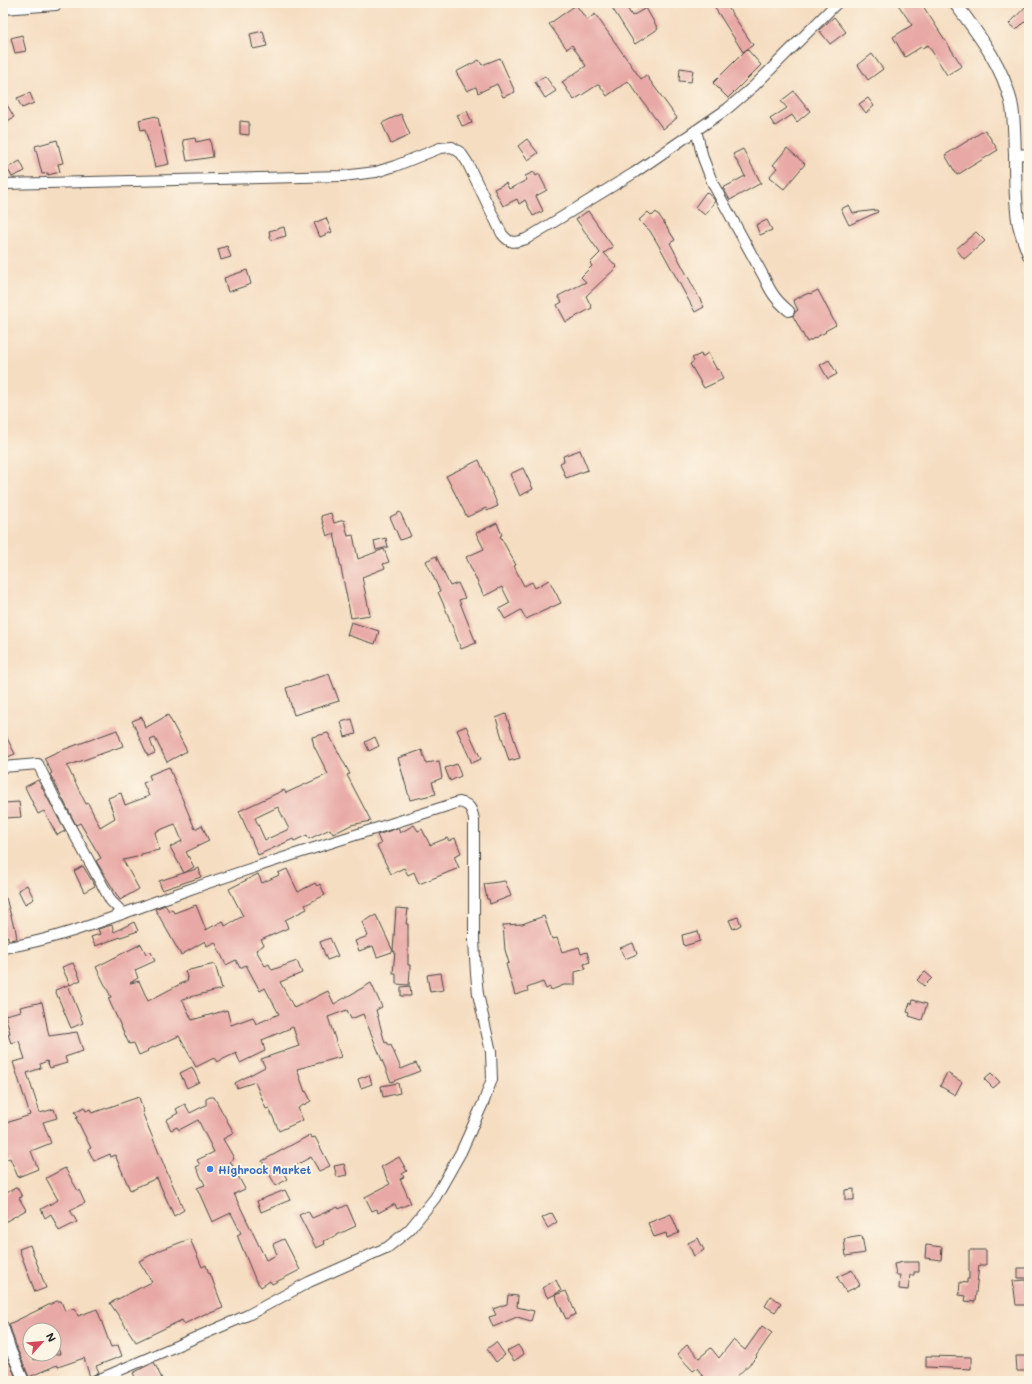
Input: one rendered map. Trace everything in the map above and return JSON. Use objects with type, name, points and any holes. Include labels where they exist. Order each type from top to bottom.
[{"type":"street","points":[[3,184],[290,179],[344,176],[376,172],[440,148],[452,147],[461,153],[468,162],[502,234],[506,239],[512,242],[526,239],[634,172],[727,109],[754,86],[837,3]]},
{"type":"street","points":[[955,3],[996,62],[1011,103],[1014,124],[1018,221],[1029,255]]},
{"type":"street","points":[[3,9],[56,4]]},
{"type":"street","points":[[696,130],[703,158],[714,184],[764,277],[770,292],[788,311]]},
{"type":"street","points":[[1015,155],[1029,154]]},
{"type":"street","points":[[3,767],[38,764],[56,801],[111,901],[123,913]]},
{"type":"street","points":[[3,948],[78,930],[194,888],[458,802],[467,804],[471,808],[474,820],[474,940],[476,974],[478,994],[491,1052],[492,1080],[455,1164],[435,1198],[399,1240],[375,1254],[309,1282],[248,1315],[95,1381]]},
{"type":"street","points":[[3,1326],[11,1351],[24,1381]]},
{"type":"building","points":[[609,3],[624,3],[632,16],[646,8],[658,29],[635,44]]},
{"type":"building","points":[[722,3],[725,3],[753,45],[743,52],[715,8]]},
{"type":"building","points":[[897,3],[921,3],[962,66],[947,75],[928,45],[922,48],[921,47],[905,57],[893,37],[912,25]]},
{"type":"building","points":[[1029,3],[1029,17],[1016,30],[1009,24]]},
{"type":"building","points":[[576,5],[587,20],[595,14],[641,79],[646,75],[677,118],[663,129],[628,81],[607,96],[599,84],[574,100],[562,82],[586,66],[572,45],[567,49],[549,24]]},
{"type":"building","points":[[834,17],[846,32],[830,44],[819,30]]},
{"type":"building","points":[[263,31],[267,46],[253,49],[250,34]]},
{"type":"building","points":[[22,35],[26,51],[15,53],[11,38]]},
{"type":"building","points":[[747,49],[761,65],[728,98],[713,83]]},
{"type":"building","points":[[872,54],[883,69],[868,80],[858,65]]},
{"type":"building","points":[[500,58],[515,92],[503,97],[497,84],[478,93],[476,87],[467,91],[456,72],[479,60],[482,65]]},
{"type":"building","points":[[680,68],[693,70],[691,82],[679,81]]},
{"type":"building","points":[[545,76],[556,91],[545,98],[535,82]]},
{"type":"building","points":[[794,91],[810,111],[797,122],[792,115],[775,126],[770,119],[787,108],[781,101]]},
{"type":"building","points":[[30,93],[34,103],[22,108],[17,98]]},
{"type":"building","points":[[3,98],[14,117],[3,124]]},
{"type":"building","points":[[868,98],[874,106],[866,113],[859,104]]},
{"type":"building","points":[[467,111],[472,123],[462,126],[457,115]]},
{"type":"building","points":[[401,114],[410,135],[391,144],[382,123]]},
{"type":"building","points":[[156,116],[156,118],[158,118],[169,164],[155,167],[145,129],[141,130],[139,120]]},
{"type":"building","points":[[240,121],[249,122],[249,135],[240,134]]},
{"type":"building","points":[[985,130],[998,150],[957,175],[945,155]]},
{"type":"building","points":[[195,138],[196,142],[210,139],[213,157],[187,161],[183,140]]},
{"type":"building","points":[[527,139],[538,153],[528,160],[518,146]]},
{"type":"building","points":[[57,140],[63,163],[58,164],[60,172],[48,175],[48,173],[42,174],[35,146]]},
{"type":"building","points":[[787,148],[805,164],[784,189],[769,177],[777,168],[773,165]]},
{"type":"building","points":[[743,149],[761,183],[730,200],[723,188],[745,176],[733,154]]},
{"type":"building","points":[[20,161],[25,171],[12,177],[7,168]]},
{"type":"building","points":[[534,172],[536,176],[539,174],[547,190],[536,196],[543,211],[533,216],[525,200],[519,204],[517,199],[503,206],[494,189],[506,183],[509,189],[527,180],[525,176]]},
{"type":"building","points":[[706,192],[715,201],[705,215],[695,207]]},
{"type":"building","points":[[849,205],[853,213],[877,210],[878,212],[849,225],[841,209]]},
{"type":"building","points":[[588,211],[613,247],[604,253],[617,267],[586,296],[592,308],[566,322],[557,305],[562,302],[558,296],[586,282],[581,277],[592,266],[590,263],[600,253],[576,219]]},
{"type":"building","points":[[648,212],[652,216],[656,212],[675,240],[670,243],[704,307],[695,312],[650,231],[639,220]]},
{"type":"building","points":[[326,218],[332,232],[320,237],[314,223]]},
{"type":"building","points":[[767,220],[772,230],[760,235],[756,225]]},
{"type":"building","points":[[284,227],[286,236],[271,240],[269,231]]},
{"type":"building","points":[[976,232],[985,241],[964,259],[956,249]]},
{"type":"building","points":[[227,246],[231,257],[221,260],[218,249]]},
{"type":"building","points":[[247,270],[251,284],[228,292],[224,278]]},
{"type":"building","points":[[818,290],[836,325],[807,342],[793,316],[798,310],[793,300]]},
{"type":"building","points":[[708,353],[717,370],[719,369],[723,379],[704,388],[690,364],[694,361],[692,358],[701,354],[702,357]]},
{"type":"building","points":[[829,360],[837,374],[828,379],[820,365]]},
{"type":"building","points":[[580,450],[588,470],[566,478],[560,463],[564,461],[563,456]]},
{"type":"building","points":[[479,460],[498,506],[487,511],[486,508],[467,517],[446,476]]},
{"type":"building","points":[[523,468],[533,489],[520,496],[510,474]]},
{"type":"building","points":[[400,512],[411,536],[400,540],[390,517]]},
{"type":"building","points":[[331,513],[334,523],[344,520],[348,536],[353,535],[358,559],[384,549],[389,562],[383,564],[385,568],[362,577],[370,615],[351,618],[334,533],[327,536],[321,516]]},
{"type":"building","points":[[497,523],[502,535],[500,536],[516,565],[514,566],[524,586],[532,582],[535,588],[549,580],[561,603],[526,619],[521,610],[505,619],[499,609],[510,603],[502,587],[484,596],[466,557],[484,549],[476,533]]},
{"type":"building","points":[[386,538],[388,547],[376,550],[374,541]]},
{"type":"building","points":[[436,556],[450,586],[458,583],[465,598],[459,600],[476,643],[461,649],[438,592],[440,591],[426,561]]},
{"type":"building","points":[[351,622],[379,631],[375,644],[347,635]]},
{"type":"building","points":[[329,674],[339,701],[294,715],[286,688]]},
{"type":"building","points":[[506,714],[520,758],[509,761],[496,718]]},
{"type":"building","points":[[168,715],[187,751],[167,762],[155,738],[150,740],[155,753],[148,756],[132,721],[142,717],[145,728]]},
{"type":"building","points":[[352,719],[356,734],[345,737],[341,722]]},
{"type":"building","points":[[466,726],[481,759],[472,763],[457,730]]},
{"type":"building","points":[[3,730],[15,754],[3,759]]},
{"type":"building","points":[[117,730],[123,746],[67,766],[86,804],[88,803],[100,827],[115,818],[108,798],[121,793],[125,805],[149,796],[143,783],[151,780],[149,775],[169,767],[195,829],[202,825],[209,841],[186,852],[194,867],[184,873],[170,847],[182,841],[175,824],[155,832],[159,850],[123,860],[139,889],[120,900],[96,861],[101,858],[80,823],[76,825],[50,774],[52,773],[44,758]]},
{"type":"building","points":[[328,733],[350,774],[347,775],[371,821],[351,825],[333,834],[330,829],[309,839],[307,835],[294,841],[293,839],[258,855],[239,811],[284,790],[286,793],[328,774],[314,746],[312,737]],"holes":[[[278,807],[289,829],[265,840],[255,818]]]},
{"type":"building","points":[[375,737],[379,746],[369,751],[365,742]]},
{"type":"building","points":[[422,750],[426,763],[439,761],[442,778],[432,782],[436,794],[410,800],[398,758]]},
{"type":"building","points":[[457,764],[461,776],[450,781],[445,768]]},
{"type":"building","points":[[38,780],[65,831],[57,835],[44,811],[38,814],[25,787]]},
{"type":"building","points":[[19,802],[21,817],[5,818],[4,803]]},
{"type":"building","points":[[414,825],[418,831],[422,829],[430,845],[447,838],[449,841],[455,838],[461,853],[454,856],[459,868],[419,884],[414,872],[408,875],[404,868],[391,874],[377,846],[381,844],[377,835],[398,828],[400,833]]},
{"type":"building","points":[[83,866],[95,886],[84,892],[74,871]]},
{"type":"building","points":[[199,868],[201,877],[162,890],[159,881]]},
{"type":"building","points":[[287,869],[298,892],[315,883],[317,886],[320,884],[325,895],[305,905],[307,909],[285,920],[288,928],[261,940],[264,945],[256,950],[265,966],[269,964],[272,970],[297,961],[302,973],[280,982],[294,1008],[328,991],[334,1004],[371,983],[382,1007],[376,1010],[385,1043],[387,1042],[389,1046],[391,1045],[401,1069],[416,1063],[420,1071],[391,1082],[363,1014],[351,1019],[347,1010],[328,1017],[341,1057],[297,1069],[305,1092],[306,1091],[311,1101],[298,1108],[303,1120],[279,1131],[269,1108],[266,1109],[255,1082],[237,1088],[235,1083],[265,1067],[261,1059],[299,1046],[293,1027],[262,1040],[265,1051],[240,1063],[236,1053],[217,1062],[214,1058],[196,1067],[179,1036],[139,1055],[134,1043],[129,1044],[108,998],[111,997],[96,967],[141,944],[146,954],[151,952],[155,961],[135,970],[138,978],[130,983],[139,981],[148,1001],[188,980],[185,971],[215,964],[222,989],[182,999],[192,1020],[227,1010],[231,1025],[253,1017],[256,1024],[279,1014],[265,988],[260,991],[246,965],[240,968],[236,960],[226,965],[215,942],[207,946],[205,941],[181,955],[155,909],[165,905],[169,911],[172,909],[174,913],[196,905],[206,930],[223,921],[225,926],[243,916],[229,889],[258,874],[262,883],[279,875],[278,873]]},
{"type":"building","points":[[505,881],[511,896],[490,904],[489,899],[487,899],[484,884]]},
{"type":"building","points":[[27,885],[34,899],[25,904],[18,890]]},
{"type":"building","points":[[6,898],[14,927],[15,926],[17,939],[8,940],[8,936],[3,938],[3,899]]},
{"type":"building","points":[[396,908],[408,909],[406,924],[408,924],[408,965],[410,965],[409,985],[396,984],[396,973],[393,973],[395,951],[377,957],[373,946],[359,951],[355,941],[368,936],[362,922],[376,915],[393,951]]},
{"type":"building","points":[[544,916],[552,939],[557,938],[562,952],[579,947],[581,954],[587,952],[590,962],[584,964],[586,969],[575,972],[575,985],[564,985],[551,990],[550,987],[546,989],[543,982],[527,988],[528,991],[515,995],[506,964],[509,963],[505,950],[503,925],[522,924]]},
{"type":"building","points":[[738,917],[741,925],[733,929],[729,920]]},
{"type":"building","points":[[134,922],[138,931],[95,946],[91,937],[100,934],[98,929],[112,925],[114,932]]},
{"type":"building","points":[[698,931],[700,941],[684,946],[682,935]]},
{"type":"building","points":[[330,938],[338,956],[327,960],[320,942]]},
{"type":"building","points":[[633,943],[637,954],[625,959],[620,948]]},
{"type":"building","points":[[73,963],[81,980],[70,985],[62,967]]},
{"type":"building","points":[[925,972],[932,978],[924,986],[917,980]]},
{"type":"building","points":[[441,973],[444,990],[430,992],[427,975]]},
{"type":"building","points":[[68,985],[83,1023],[71,1028],[55,990]]},
{"type":"building","points":[[410,986],[411,996],[401,996],[401,987]]},
{"type":"building","points":[[913,1000],[927,1004],[922,1020],[909,1016],[910,1013],[907,1012],[910,1003],[912,1004]]},
{"type":"building","points":[[42,1002],[49,1036],[77,1032],[83,1051],[65,1057],[67,1063],[50,1068],[47,1061],[40,1064],[41,1068],[27,1073],[40,1113],[54,1109],[57,1118],[43,1122],[51,1143],[31,1151],[38,1169],[18,1177],[10,1158],[3,1161],[3,1124],[30,1115],[13,1062],[25,1059],[19,1041],[11,1043],[5,1015],[21,1011],[20,1007]]},
{"type":"building","points":[[192,1067],[199,1082],[187,1088],[180,1073]]},
{"type":"building","points":[[947,1073],[962,1082],[955,1095],[940,1086]]},
{"type":"building","points":[[991,1073],[1000,1082],[993,1088],[984,1079]]},
{"type":"building","points":[[369,1075],[372,1084],[361,1088],[358,1079]]},
{"type":"building","points":[[398,1083],[400,1093],[383,1097],[381,1086]]},
{"type":"building","points":[[139,1097],[142,1112],[184,1210],[174,1216],[157,1178],[130,1190],[115,1155],[111,1157],[110,1154],[94,1161],[88,1149],[91,1148],[76,1118],[78,1117],[75,1112],[84,1107],[86,1111],[90,1109],[92,1113]]},
{"type":"building","points":[[214,1097],[234,1133],[223,1139],[234,1158],[230,1161],[245,1189],[234,1194],[266,1260],[277,1255],[273,1244],[284,1239],[300,1270],[272,1284],[270,1281],[261,1287],[255,1279],[237,1235],[241,1233],[231,1213],[212,1222],[197,1188],[205,1185],[196,1167],[200,1165],[197,1160],[214,1152],[198,1120],[179,1130],[177,1127],[171,1130],[166,1120],[178,1113],[176,1109],[185,1104],[190,1113],[206,1105],[206,1099]]},
{"type":"building","points":[[310,1135],[312,1138],[315,1137],[330,1166],[319,1171],[311,1157],[283,1172],[287,1179],[276,1186],[262,1161]]},
{"type":"building","points":[[399,1157],[407,1171],[402,1174],[404,1177],[400,1179],[411,1203],[397,1209],[395,1204],[378,1213],[377,1209],[372,1211],[365,1197],[390,1184],[381,1167]]},
{"type":"building","points":[[344,1164],[347,1175],[337,1177],[334,1166]]},
{"type":"building","points":[[65,1168],[78,1191],[79,1190],[85,1203],[70,1210],[77,1222],[59,1231],[51,1214],[45,1218],[41,1209],[58,1200],[46,1178]]},
{"type":"building","points":[[17,1187],[22,1197],[19,1198],[26,1210],[3,1223],[3,1195]]},
{"type":"building","points":[[854,1189],[854,1200],[845,1200],[845,1190]]},
{"type":"building","points":[[285,1190],[290,1200],[261,1212],[257,1201]]},
{"type":"building","points":[[347,1205],[356,1226],[324,1241],[325,1244],[316,1248],[299,1215],[308,1211],[312,1218],[338,1207],[339,1209]]},
{"type":"building","points":[[552,1213],[557,1222],[548,1228],[542,1218]]},
{"type":"building","points":[[671,1214],[679,1233],[667,1238],[666,1233],[654,1237],[648,1223]]},
{"type":"building","points":[[862,1236],[865,1253],[846,1256],[844,1239]]},
{"type":"building","points":[[698,1238],[704,1250],[694,1256],[688,1243]]},
{"type":"building","points":[[190,1239],[202,1267],[206,1265],[209,1274],[210,1273],[223,1308],[208,1314],[207,1313],[184,1324],[182,1320],[136,1342],[110,1303],[152,1282],[139,1261],[163,1249]]},
{"type":"building","points":[[30,1245],[46,1288],[35,1292],[19,1249]]},
{"type":"building","points":[[926,1245],[942,1247],[941,1260],[925,1258]]},
{"type":"building","points":[[969,1250],[986,1250],[986,1265],[979,1265],[975,1302],[965,1301],[966,1296],[959,1295],[960,1282],[967,1283],[967,1279],[969,1279]]},
{"type":"building","points":[[903,1262],[919,1262],[919,1272],[914,1272],[914,1275],[910,1275],[908,1290],[899,1289],[900,1275],[896,1275],[894,1264]]},
{"type":"building","points":[[1018,1268],[1029,1268],[1029,1278],[1018,1278]]},
{"type":"building","points":[[852,1270],[860,1285],[846,1292],[837,1277]]},
{"type":"building","points":[[556,1280],[561,1291],[548,1298],[542,1288]]},
{"type":"building","points":[[1026,1280],[1027,1305],[1016,1305],[1013,1281]]},
{"type":"building","points":[[566,1291],[576,1314],[566,1319],[555,1295]]},
{"type":"building","points":[[508,1295],[518,1296],[517,1307],[534,1311],[531,1321],[517,1317],[493,1327],[489,1317],[496,1315],[493,1309],[507,1304]]},
{"type":"building","points":[[771,1296],[781,1303],[775,1312],[765,1306]]},
{"type":"building","points":[[57,1301],[61,1301],[65,1311],[75,1308],[78,1316],[97,1309],[111,1347],[118,1345],[122,1356],[96,1366],[99,1372],[90,1377],[84,1358],[58,1367],[57,1365],[29,1377],[23,1362],[62,1362],[62,1322],[22,1322],[22,1361],[9,1324]]},
{"type":"building","points":[[762,1326],[772,1333],[756,1356],[757,1357],[732,1381],[706,1381],[697,1368],[693,1371],[677,1354],[687,1345],[699,1358],[711,1348],[719,1358],[733,1340],[745,1350]]},
{"type":"building","points":[[496,1342],[505,1355],[496,1362],[487,1349]]},
{"type":"building","points":[[518,1345],[524,1354],[514,1361],[507,1351]]},
{"type":"building","points":[[3,1347],[15,1376],[3,1380]]},
{"type":"building","points":[[926,1356],[971,1357],[971,1369],[926,1367]]},
{"type":"building","points":[[1016,1356],[1029,1356],[1029,1371],[1017,1371]]},
{"type":"building","points":[[154,1362],[163,1381],[137,1381],[133,1373]]},
{"type":"place","name":"Highrock Market","points":[[210,1169]]}]
